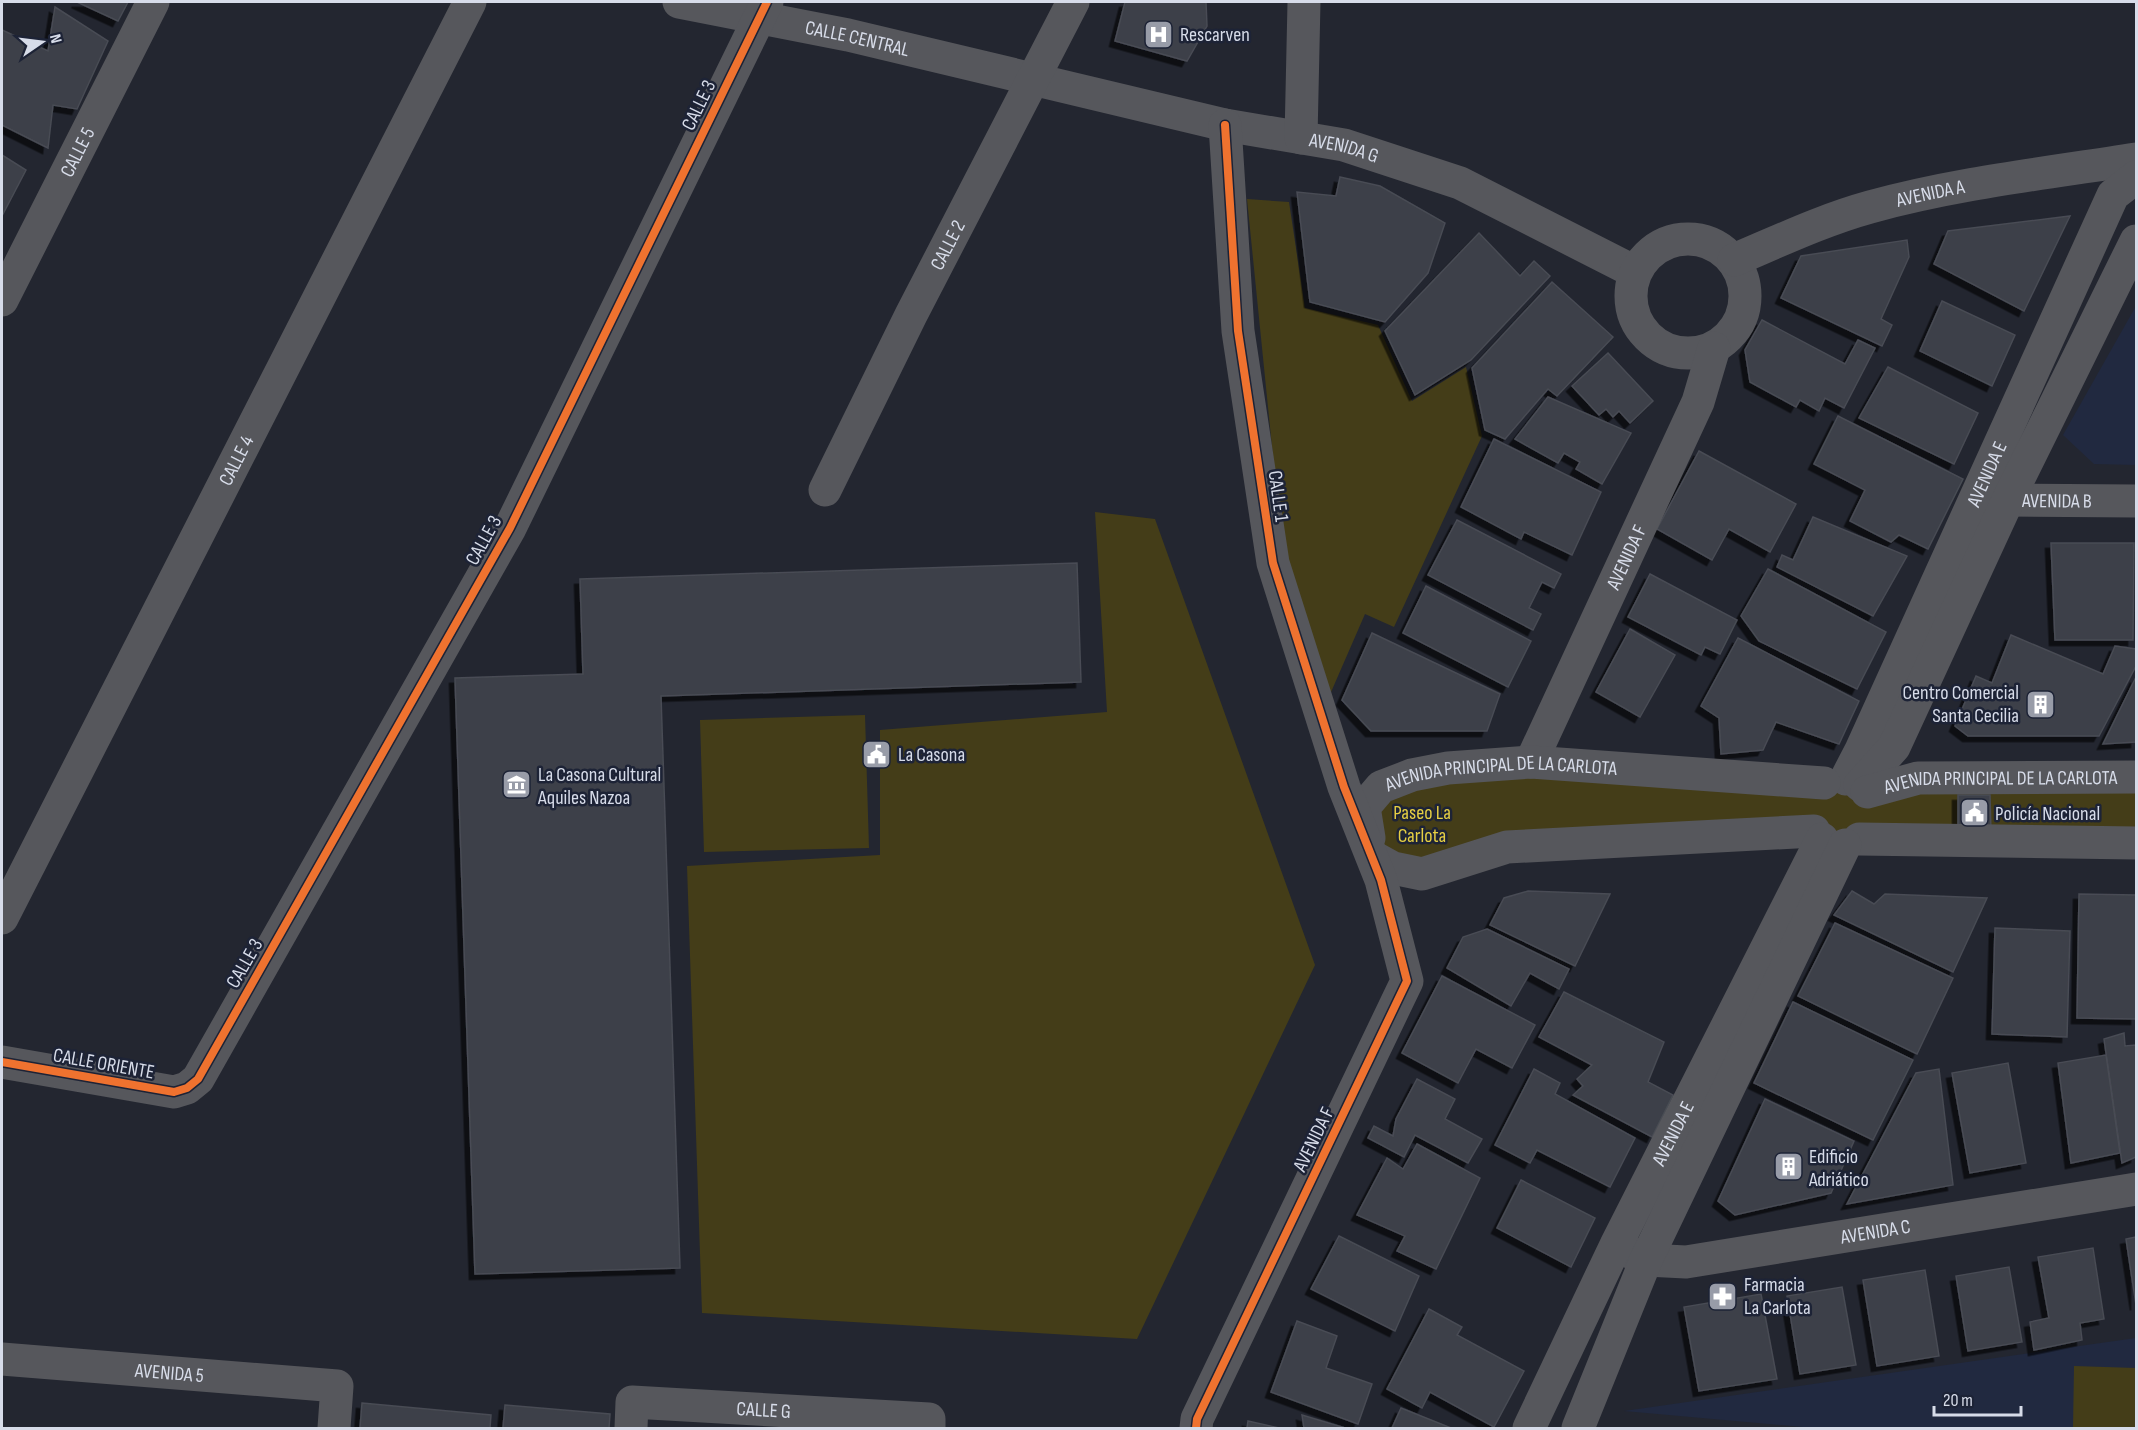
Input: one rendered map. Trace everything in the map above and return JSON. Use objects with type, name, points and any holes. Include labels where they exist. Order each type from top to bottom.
[{"type":"street","name":"CALLE 5","points":[[2,300],[153,2]]},
{"type":"street","name":"CALLE 4","points":[[2,918],[470,2]]},
{"type":"street","name":"CALLE CENTRAL","points":[[679,2],[763,8],[1033,77]]},
{"type":"street","name":"CALLE 2","points":[[825,490],[1072,2]]},
{"type":"street","points":[[1301,138],[1304,2]]},
{"type":"street","name":"CALLE 3","points":[[198,1079],[510,528],[763,8]]},
{"type":"street","name":"AVENIDA G","points":[[1033,77],[1225,125],[1344,145],[1460,183],[1635,272]]},
{"type":"street","name":"CALLE 1","points":[[1225,125],[1238,331],[1269,540],[1344,787],[1373,857]]},
{"type":"street","name":"AVENIDA A","points":[[1734,260],[1823,222],[1871,207],[1983,183],[2136,159]]},
{"type":"street","name":"AVENIDA E","points":[[1994,493],[2113,195],[2136,177]]},
{"type":"street","points":[[1688,238],[1713,244],[1734,260],[1744,284],[1744,309],[1738,325],[1727,339],[1714,348],[1697,353],[1679,353],[1662,348],[1648,338],[1637,324],[1631,306],[1630,289],[1635,272],[1648,254],[1666,242],[1688,238]]},
{"type":"street","name":"AVENIDA E","points":[[1849,785],[1862,750],[1994,493],[2136,240]]},
{"type":"street","name":"AVENIDA F","points":[[1532,762],[1698,402],[1714,348]]},
{"type":"street","name":"AVENIDA B","points":[[1994,493],[2136,501]]},
{"type":"street","name":"AVENIDA PRINCIPAL DE LA CARLOTA","points":[[1373,857],[1364,807],[1382,787],[1398,779],[1429,771],[1532,762],[1849,785],[1918,778],[2136,777]]},
{"type":"street","points":[[1849,785],[1874,814],[1869,828],[1835,839],[1807,808],[1815,791],[1849,785]]},
{"type":"street","points":[[1373,857],[1393,868],[1422,874],[1507,847],[1835,839],[2136,843]]},
{"type":"street","name":"AVENIDA E","points":[[1529,1428],[1616,1245],[1835,839]]},
{"type":"street","name":"AVENIDA E","points":[[1578,1428],[1646,1260],[1835,839]]},
{"type":"street","name":"AVENIDA F","points":[[1196,1428],[1197,1419],[1407,981],[1373,857]]},
{"type":"street","name":"CALLE ORIENTE","points":[[2,1062],[174,1092],[187,1088],[198,1079]]},
{"type":"street","name":"AVENIDA C","points":[[1616,1245],[1646,1260],[1686,1262],[2136,1189]]},
{"type":"street","name":"AVENIDA 5","points":[[2,1359],[337,1386],[334,1428]]},
{"type":"street","name":"CALLE G","points":[[632,1415],[929,1424]]},
{"type":"shaded area","points":[[2136,306],[2136,465],[2094,464],[2063,435]]},
{"type":"shaded area","points":[[2136,1338],[2136,1428],[1814,1428],[1624,1411]]},
{"type":"green space","points":[[1247,199],[1289,202],[1305,308],[1378,325],[1412,401],[1466,367],[1482,436],[1394,627],[1365,614],[1328,699],[1282,546]]},
{"type":"green space","points":[[1095,512],[1155,519],[1315,965],[1137,1339],[702,1313],[687,866],[880,855],[880,730],[1107,712]]},
{"type":"green space","points":[[865,715],[869,848],[704,852],[700,720]]},
{"type":"green space","name":"Paseo La Carlota","points":[[1412,775],[2136,777],[2136,843],[1859,839],[1471,860],[1373,857],[1371,797]]},
{"type":"green space","points":[[2074,1366],[2136,1368],[2136,1428],[2073,1428]]},
{"type":"building","points":[[77,2],[128,2],[118,21]]},
{"type":"building","name":"Rescarven","points":[[1125,2],[1206,2],[1207,26],[1187,61],[1115,41]]},
{"type":"building","points":[[55,7],[108,41],[77,109],[53,105],[48,148],[2,125],[2,30],[48,51]]},
{"type":"building","points":[[2,155],[26,170],[2,216]]},
{"type":"building","points":[[1340,177],[1380,186],[1445,223],[1428,273],[1385,322],[1310,302],[1297,192],[1336,196]]},
{"type":"building","points":[[2070,216],[2024,311],[1934,264],[1948,231]]},
{"type":"building","points":[[1479,233],[1520,276],[1534,261],[1550,276],[1471,360],[1415,395],[1385,331]]},
{"type":"building","points":[[1907,240],[1909,257],[1881,319],[1892,325],[1882,346],[1781,298],[1801,256]]},
{"type":"building","points":[[1552,282],[1613,337],[1557,396],[1548,389],[1505,439],[1485,430],[1472,368]]},
{"type":"building","points":[[1942,301],[2015,335],[1992,386],[1920,351]]},
{"type":"building","points":[[1762,320],[1845,364],[1858,340],[1875,348],[1844,408],[1825,398],[1819,411],[1800,400],[1796,407],[1750,382],[1745,350]]},
{"type":"building","points":[[1608,353],[1653,401],[1630,423],[1619,411],[1613,417],[1606,409],[1599,415],[1572,386]]},
{"type":"building","points":[[1888,367],[1978,413],[1954,464],[1859,418]]},
{"type":"building","points":[[1548,397],[1631,433],[1602,484],[1576,469],[1580,462],[1564,453],[1558,463],[1515,439]]},
{"type":"building","points":[[1838,416],[1963,479],[1928,549],[1899,535],[1891,542],[1850,521],[1865,490],[1814,464]]},
{"type":"building","points":[[1494,439],[1601,492],[1572,555],[1524,532],[1521,539],[1461,507]]},
{"type":"building","points":[[1699,451],[1796,504],[1770,552],[1729,529],[1712,560],[1657,529]]},
{"type":"building","points":[[1813,517],[1907,556],[1873,616],[1777,567],[1782,555],[1793,560]]},
{"type":"building","points":[[1457,520],[1561,574],[1554,588],[1542,582],[1529,608],[1541,614],[1533,630],[1428,575]]},
{"type":"building","points":[[2051,543],[2134,543],[2133,640],[2055,640]]},
{"type":"building","points":[[1077,563],[1081,682],[661,696],[680,1268],[475,1274],[455,678],[583,674],[580,579]]},
{"type":"building","points":[[1768,569],[1886,632],[1857,689],[1759,641],[1741,616]]},
{"type":"building","points":[[1650,574],[1737,620],[1720,654],[1705,647],[1701,655],[1628,617]]},
{"type":"building","points":[[1426,586],[1531,641],[1508,687],[1403,633]]},
{"type":"building","points":[[1630,629],[1675,655],[1640,717],[1596,692]]},
{"type":"building","points":[[1372,633],[1500,694],[1487,731],[1371,731],[1342,700]]},
{"type":"building","name":"Centro Comercial Santa Cecilia","points":[[2011,635],[2103,674],[2115,646],[2136,649],[2136,666],[2099,736],[1968,736],[1955,726],[1976,676],[1992,683]]},
{"type":"building","points":[[1738,638],[1859,701],[1839,744],[1776,722],[1763,750],[1721,754],[1719,718],[1701,706]]},
{"type":"building","points":[[2136,677],[2136,742],[2103,744]]},
{"type":"building","name":"Policía Nacional","points":[[1958,795],[1990,795],[1991,832],[1958,832]]},
{"type":"building","points":[[1528,891],[1610,894],[1575,966],[1490,925],[1504,898]]},
{"type":"building","points":[[1852,891],[1874,904],[1885,894],[1987,898],[1953,972],[1834,915]]},
{"type":"building","points":[[2079,894],[2136,895],[2136,1019],[2077,1018]]},
{"type":"building","points":[[1835,923],[1953,978],[1917,1054],[1798,996]]},
{"type":"building","points":[[1995,928],[2070,931],[2067,1037],[1992,1034]]},
{"type":"building","points":[[1487,929],[1569,969],[1559,989],[1530,973],[1511,1006],[1447,968],[1463,937]]},
{"type":"building","points":[[1442,976],[1535,1025],[1512,1068],[1476,1049],[1458,1083],[1402,1053]]},
{"type":"building","points":[[1564,992],[1664,1042],[1648,1082],[1673,1095],[1652,1137],[1573,1095],[1583,1086],[1577,1079],[1592,1065],[1539,1037]]},
{"type":"building","points":[[1793,1002],[1913,1060],[1873,1140],[1754,1083]]},
{"type":"building","points":[[2124,1033],[2125,1046],[2136,1045],[2136,1157],[2122,1163],[2104,1039]]},
{"type":"building","points":[[2106,1055],[2120,1153],[2071,1163],[2058,1063]]},
{"type":"building","points":[[2008,1063],[2026,1163],[1970,1173],[1952,1073]]},
{"type":"building","points":[[1534,1069],[1560,1083],[1555,1094],[1635,1138],[1610,1187],[1537,1150],[1530,1163],[1495,1145]]},
{"type":"building","points":[[1939,1069],[1953,1185],[1847,1204],[1916,1073]]},
{"type":"building","points":[[1417,1079],[1455,1099],[1445,1119],[1482,1139],[1468,1163],[1415,1135],[1404,1157],[1368,1138],[1374,1126],[1393,1136],[1396,1119]]},
{"type":"building","name":"Edificio Adriático","points":[[1765,1099],[1854,1141],[1831,1193],[1735,1215],[1718,1201]]},
{"type":"building","points":[[1417,1144],[1480,1178],[1436,1269],[1397,1251],[1405,1236],[1357,1215],[1387,1158],[1403,1169]]},
{"type":"building","points":[[1521,1180],[1595,1218],[1571,1267],[1497,1228]]},
{"type":"building","points":[[1339,1236],[1419,1276],[1395,1331],[1311,1289]]},
{"type":"building","points":[[2136,1237],[2136,1305],[2126,1239]]},
{"type":"building","points":[[2093,1248],[2104,1319],[2080,1323],[2082,1340],[2034,1350],[2030,1322],[2049,1318],[2038,1257]]},
{"type":"building","points":[[2009,1267],[2022,1342],[1968,1351],[1956,1276]]},
{"type":"building","points":[[1925,1270],[1939,1356],[1877,1366],[1863,1280]]},
{"type":"building","points":[[1842,1287],[1856,1365],[1800,1374],[1787,1296]]},
{"type":"building","points":[[1761,1294],[1777,1379],[1699,1391],[1684,1307]]},
{"type":"building","points":[[1429,1309],[1462,1327],[1457,1335],[1524,1371],[1494,1427],[1430,1392],[1422,1408],[1387,1389]]},
{"type":"building","points":[[1297,1321],[1337,1336],[1326,1368],[1372,1384],[1358,1424],[1271,1392]]},
{"type":"building","points":[[362,1403],[491,1415],[490,1428],[360,1428]]},
{"type":"building","points":[[505,1405],[610,1414],[609,1428],[503,1428]]},
{"type":"building","points":[[1401,1408],[1451,1428],[1392,1428]]},
{"type":"building","points":[[1302,1415],[1345,1428],[1304,1428]]},
{"type":"building","points":[[1248,1421],[1279,1428],[1247,1428]]},
{"type":"cycle path","points":[[2,1062],[174,1092],[187,1088],[198,1079],[510,528],[767,2]]},
{"type":"cycle path","points":[[1196,1428],[1197,1419],[1407,981],[1381,880],[1344,787],[1273,563],[1238,331],[1225,125]]},
{"type":"place","name":"Rescarven","points":[[1159,34]]},
{"type":"place","name":"Centro Comercial Santa Cecilia","points":[[2040,704]]},
{"type":"place","name":"La Casona","points":[[877,754]]},
{"type":"place","name":"La Casona Cultural Aquiles Nazoa","points":[[517,785]]},
{"type":"place","name":"Policía Nacional","points":[[1974,813]]},
{"type":"place","name":"Edificio Adriático","points":[[1788,1167]]},
{"type":"place","name":"Farmacia La Carlota","points":[[1723,1296]]}]
